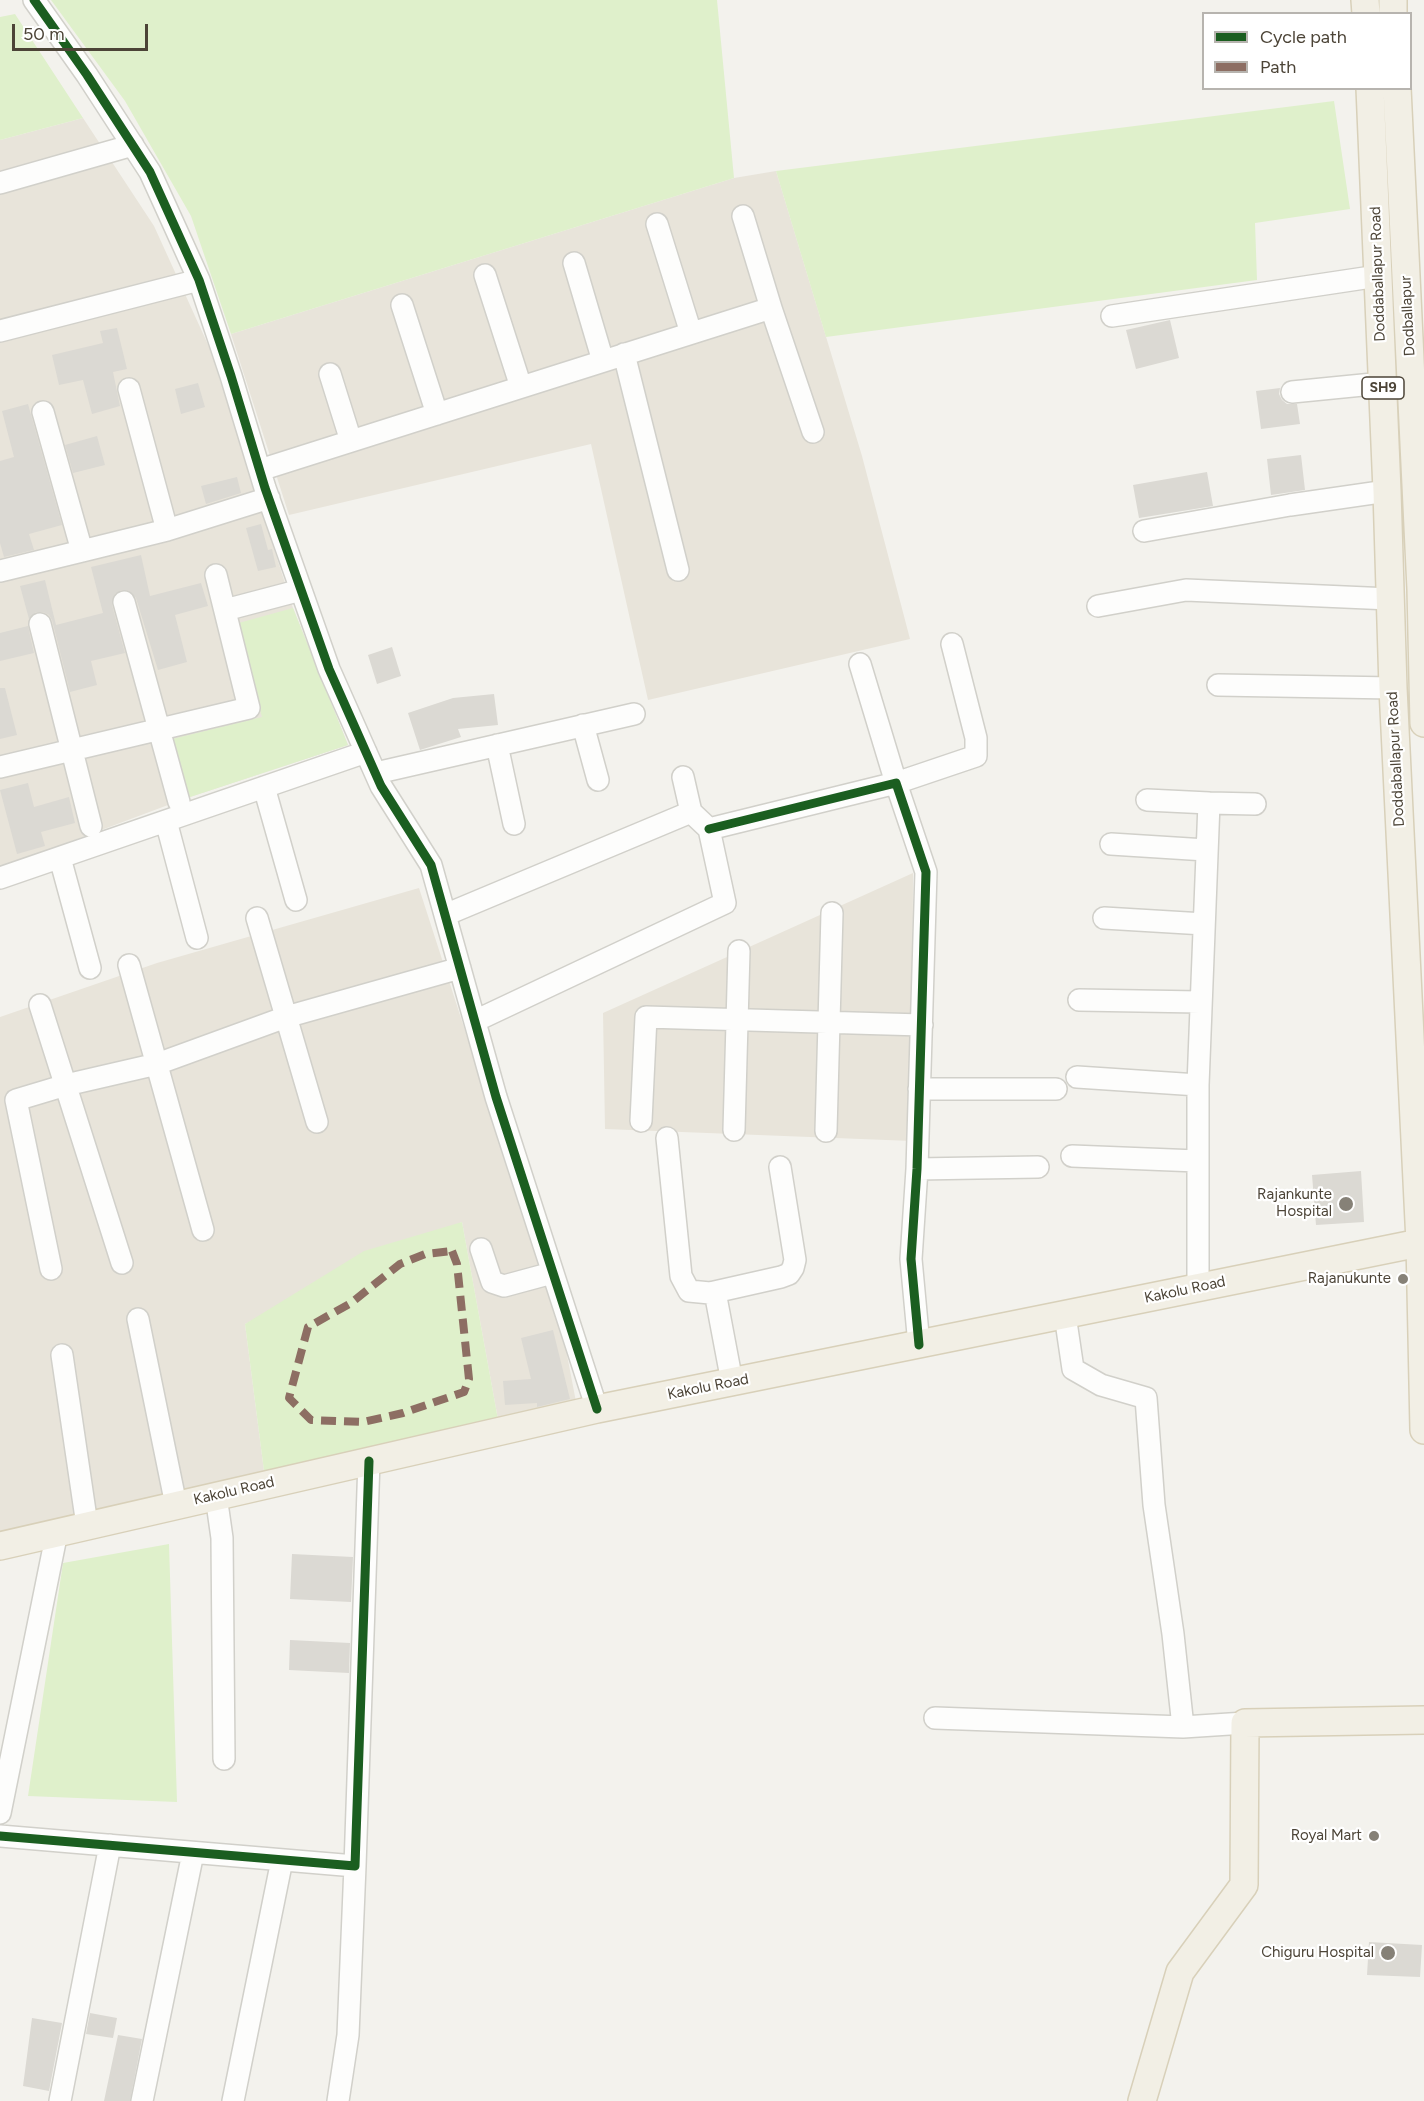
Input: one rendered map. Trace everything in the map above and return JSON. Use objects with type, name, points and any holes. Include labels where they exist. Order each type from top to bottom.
[{"type":"main road","name":"Doddaballapur Road","points":[[1370,90],[1393,688],[1422,1242],[1424,1430]]},
{"type":"main road","name":"Dodballapur","points":[[1397,90],[1421,516],[1424,723]]},
{"type":"main road","points":[[1390,591],[1422,589]]},
{"type":"main road","points":[[1393,688],[1423,687]]},
{"type":"main road","name":"Kakolu Road","points":[[0,1546],[597,1409],[1422,1242]]},
{"type":"main road","points":[[1142,2101],[1179,1972],[1244,1885],[1245,1723],[1424,1720]]},
{"type":"street","points":[[34,0],[150,172],[199,280],[269,498],[329,669],[381,786],[430,865],[496,1097],[597,1409]]},
{"type":"street","points":[[0,183],[133,145]]},
{"type":"street","points":[[743,216],[813,432]]},
{"type":"street","points":[[657,224],[691,333]]},
{"type":"street","points":[[574,263],[603,361]]},
{"type":"street","points":[[485,275],[521,387]]},
{"type":"street","points":[[1112,316],[1378,276]]},
{"type":"street","points":[[0,331],[199,280]]},
{"type":"street","points":[[402,304],[437,414]]},
{"type":"street","points":[[260,470],[771,308]]},
{"type":"street","points":[[624,354],[678,570]]},
{"type":"street","points":[[330,374],[351,441]]},
{"type":"street","points":[[1292,392],[1383,383]]},
{"type":"street","points":[[129,389],[167,530]]},
{"type":"street","points":[[43,412],[82,551]]},
{"type":"street","points":[[1144,531],[1290,505],[1387,491]]},
{"type":"street","points":[[0,571],[167,530],[269,498]]},
{"type":"street","points":[[0,767],[249,708],[216,575]]},
{"type":"street","points":[[225,610],[301,590]]},
{"type":"street","points":[[1098,606],[1186,590],[1390,591]]},
{"type":"street","points":[[124,602],[179,802]]},
{"type":"street","points":[[40,624],[91,826]]},
{"type":"street","points":[[709,829],[896,783],[976,756],[976,738],[952,644]]},
{"type":"street","points":[[860,664],[926,872],[917,1169],[911,1259],[919,1344]]},
{"type":"street","points":[[1218,685],[1393,688]]},
{"type":"street","points":[[376,773],[634,714]]},
{"type":"street","points":[[583,726],[598,780]]},
{"type":"street","points":[[497,745],[514,824]]},
{"type":"street","points":[[0,878],[366,752]]},
{"type":"street","points":[[475,1022],[724,903],[709,829],[691,812],[684,777]]},
{"type":"street","points":[[264,787],[296,900]]},
{"type":"street","points":[[1147,800],[1255,804]]},
{"type":"street","points":[[1198,1287],[1198,1085],[1209,803]]},
{"type":"street","points":[[445,915],[691,812]]},
{"type":"street","points":[[166,821],[197,938]]},
{"type":"street","points":[[1111,844],[1206,850]]},
{"type":"street","points":[[60,858],[90,968]]},
{"type":"street","points":[[826,1131],[832,913]]},
{"type":"street","points":[[257,918],[317,1122]]},
{"type":"street","points":[[1104,918],[1204,924]]},
{"type":"street","points":[[734,1130],[739,951]]},
{"type":"street","points":[[129,965],[203,1230]]},
{"type":"street","points":[[51,1269],[16,1100],[66,1085],[157,1064],[286,1017],[460,968]]},
{"type":"street","points":[[1079,1000],[1200,1002]]},
{"type":"street","points":[[40,1005],[122,1263]]},
{"type":"street","points":[[641,1121],[646,1017],[922,1025]]},
{"type":"street","points":[[1077,1077],[1198,1085]]},
{"type":"street","points":[[920,1089],[1056,1089]]},
{"type":"street","points":[[667,1138],[681,1276],[689,1291],[715,1292],[781,1278],[789,1274],[795,1260],[780,1167]]},
{"type":"street","points":[[1072,1156],[1197,1161]]},
{"type":"street","points":[[917,1169],[1038,1167]]},
{"type":"street","points":[[481,1249],[492,1282],[504,1286],[552,1273]]},
{"type":"street","points":[[715,1292],[732,1382]]},
{"type":"street","points":[[1065,1315],[1073,1369],[1101,1385],[1146,1398],[1154,1505],[1173,1634],[1183,1727]]},
{"type":"street","points":[[138,1319],[176,1505]]},
{"type":"street","points":[[62,1354],[87,1525]]},
{"type":"street","points":[[338,2101],[348,2035],[369,1461]]},
{"type":"street","points":[[216,1496],[222,1538],[224,1759]]},
{"type":"street","points":[[0,1813],[57,1532]]},
{"type":"street","points":[[935,1718],[1183,1727],[1245,1723]]},
{"type":"street","points":[[0,1836],[355,1866]]},
{"type":"street","points":[[60,2101],[110,1845]]},
{"type":"street","points":[[142,2101],[192,1852]]},
{"type":"street","points":[[232,2101],[282,1860]]},
{"type":"shaded area","points":[[83,118],[154,226],[210,349],[293,608],[348,745],[184,799],[0,868],[0,140]]},
{"type":"shaded area","points":[[776,171],[862,456],[910,639],[648,700],[591,444],[289,515],[231,334],[734,178]]},
{"type":"shaded area","points":[[913,873],[912,1141],[605,1129],[603,1013]]},
{"type":"shaded area","points":[[419,888],[563,1334],[577,1407],[499,1425],[462,1222],[245,1324],[264,1471],[0,1534],[0,1017],[157,963]]},
{"type":"green space","points":[[51,0],[717,0],[734,178],[231,334],[191,216],[125,101]]},
{"type":"green space","points":[[15,14],[83,118],[0,140],[0,17]]},
{"type":"green space","points":[[1334,101],[1350,209],[1255,223],[1257,280],[826,337],[776,171]]},
{"type":"green space","points":[[293,608],[348,745],[184,799],[168,740],[262,717],[235,624]]},
{"type":"green space","points":[[462,1222],[499,1425],[264,1471],[245,1324],[364,1251]]},
{"type":"green space","points":[[169,1544],[177,1802],[28,1796],[63,1563]]},
{"type":"building","points":[[1170,320],[1179,358],[1136,369],[1126,330]]},
{"type":"building","points":[[117,328],[127,369],[113,372],[120,406],[92,414],[83,380],[59,385],[52,355],[103,343],[100,331]]},
{"type":"building","points":[[198,383],[205,407],[181,414],[175,389]]},
{"type":"building","points":[[1280,388],[1279,394],[1282,400],[1287,404],[1297,404],[1300,424],[1261,429],[1256,391]]},
{"type":"building","points":[[28,404],[62,525],[29,534],[34,550],[4,557],[0,543],[0,461],[14,457],[2,411]]},
{"type":"building","points":[[97,436],[105,465],[73,473],[65,445]]},
{"type":"building","points":[[1301,455],[1305,490],[1271,495],[1267,459]]},
{"type":"building","points":[[1207,472],[1213,506],[1139,518],[1133,485]]},
{"type":"building","points":[[237,477],[241,493],[206,504],[201,486]]},
{"type":"building","points":[[261,524],[268,550],[272,549],[276,567],[258,571],[246,528]]},
{"type":"building","points":[[141,555],[150,596],[201,583],[208,606],[175,615],[187,662],[158,670],[136,598],[132,593],[121,590],[115,594],[112,605],[125,653],[91,661],[97,685],[70,692],[52,620],[43,612],[36,612],[29,619],[20,586],[45,580],[56,625],[103,613],[91,567]]},
{"type":"building","points":[[28,626],[34,653],[0,661],[0,633]]},
{"type":"building","points":[[392,647],[401,676],[377,684],[368,655]]},
{"type":"building","points":[[0,688],[5,688],[17,735],[0,739]]},
{"type":"building","points":[[494,694],[498,725],[458,729],[461,737],[420,750],[408,713],[453,698]]},
{"type":"building","points":[[28,783],[34,807],[69,797],[75,823],[41,832],[45,846],[17,854],[0,790]]},
{"type":"building","points":[[1361,1171],[1364,1222],[1316,1225],[1312,1175]]},
{"type":"building","points":[[553,1330],[570,1399],[537,1407],[537,1403],[505,1405],[503,1381],[531,1379],[521,1338]]},
{"type":"building","points":[[292,1554],[353,1557],[351,1602],[290,1599]]},
{"type":"building","points":[[290,1640],[350,1643],[349,1673],[289,1670]]},
{"type":"building","points":[[1369,1942],[1422,1945],[1420,1977],[1367,1975]]},
{"type":"building","points":[[90,2013],[117,2018],[113,2038],[86,2034]]},
{"type":"building","points":[[32,2018],[62,2023],[49,2091],[23,2086]]},
{"type":"building","points":[[118,2035],[142,2039],[130,2101],[104,2101]]},
{"type":"marked path","points":[[452,1251],[457,1264],[469,1379],[464,1392],[403,1413],[363,1422],[311,1420],[289,1398],[308,1327],[351,1303],[400,1264],[425,1254],[452,1251]]},
{"type":"cycle path","points":[[34,0],[87,75],[150,172],[199,280],[265,488],[329,669],[381,786],[431,865],[496,1097],[597,1409]]},
{"type":"cycle path","points":[[709,829],[896,783],[926,872],[917,1169],[911,1259],[919,1345]]},
{"type":"cycle path","points":[[0,1836],[355,1866],[369,1461]]},
{"type":"place","name":"Rajankunte Hospital","points":[[1346,1204]]},
{"type":"place","name":"Rajanukunte","points":[[1403,1279]]},
{"type":"place","name":"Royal Mart","points":[[1374,1836]]},
{"type":"place","name":"Chiguru Hospital","points":[[1388,1953]]}]
